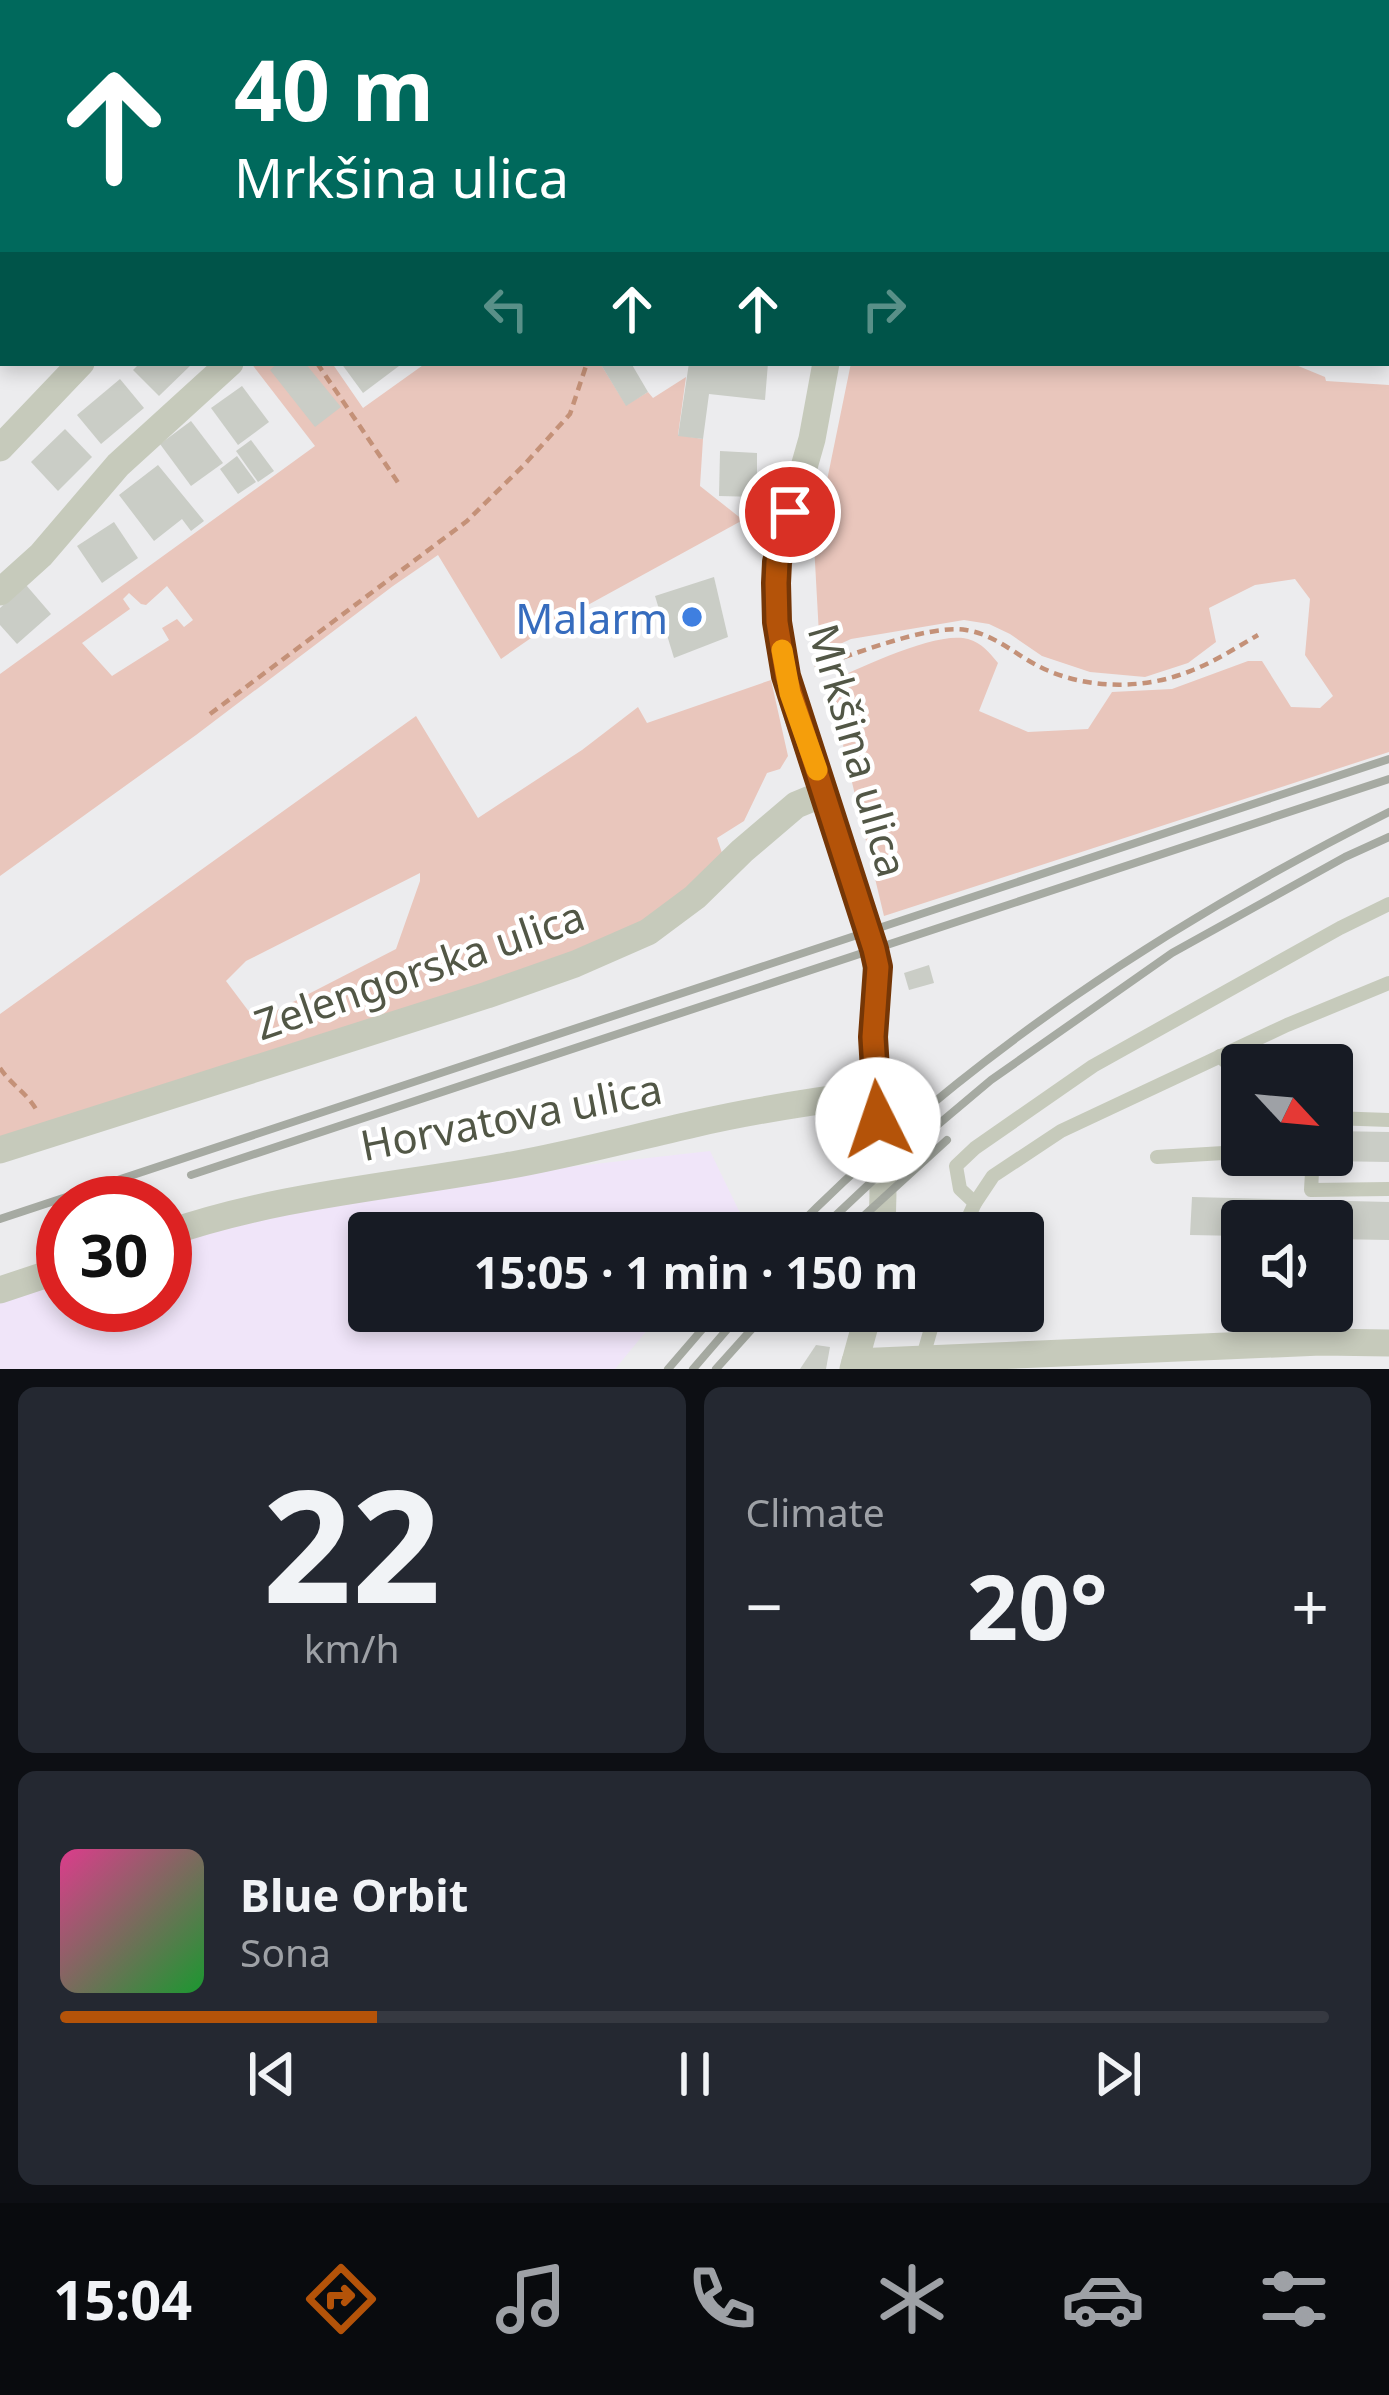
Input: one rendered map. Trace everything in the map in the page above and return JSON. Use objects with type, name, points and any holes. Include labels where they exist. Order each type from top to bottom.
[{"type":"street","points":[[0,448],[78,366]]},
{"type":"street","points":[[0,592],[40,555],[118,465],[227,366]]},
{"type":"street","name":"Mrkšina ulica","points":[[825,366],[812,439],[777,562],[777,622],[786,676],[878,967],[873,1037],[883,1212]]},
{"type":"street","name":"Zelengorska ulica","points":[[0,1150],[575,964],[648,932],[796,805],[825,793]]},
{"type":"street","name":"Horvatova ulica","points":[[192,1225],[320,1194],[508,1166],[701,1122],[875,1093]]},
{"type":"street","points":[[0,1290],[36,1278]]},
{"type":"street","points":[[863,1332],[854,1366],[922,1360],[1326,1356],[1389,1343]]},
{"type":"lane","points":[[975,1203],[960,1189],[956,1166],[975,1148],[1093,1066],[1389,904]]},
{"type":"lane","points":[[971,1212],[993,1176],[1061,1131],[1287,1025],[1389,983]]},
{"type":"lane","points":[[1353,1119],[1389,1120]]},
{"type":"lane","points":[[1157,1157],[1221,1154]]},
{"type":"lane","points":[[1312,1176],[1311,1190],[1389,1190]]},
{"type":"lane","points":[[922,1360],[931,1332]]},
{"type":"path","points":[[319,366],[399,484]]},
{"type":"path","points":[[210,714],[467,521],[570,414],[585,366]]},
{"type":"path","points":[[786,676],[917,636],[962,629],[1002,644],[1042,668],[1081,680],[1114,685],[1153,682],[1193,670],[1258,635]]},
{"type":"path","points":[[0,1068],[32,1099],[49,1135]]},
{"type":"shaded area","points":[[253,366],[334,366],[363,408],[422,366],[602,366],[626,405],[648,392],[653,398],[686,377],[678,435],[703,439],[700,486],[743,520],[544,629],[501,659],[438,555],[0,876],[0,674],[315,446]],"holes":[[[167,586],[193,620],[184,627],[177,619],[162,628],[169,640],[112,676],[82,643],[130,609],[123,599],[129,593],[146,605]]]},
{"type":"shaded area","points":[[850,366],[1298,366],[1326,381],[1389,385],[1389,752],[884,916],[828,682],[898,652],[954,638],[977,643],[998,663],[979,711],[1028,732],[1088,729],[1112,692],[1172,689],[1248,661],[1262,661],[1291,707],[1320,708],[1333,696],[1305,655],[1310,599],[1295,579],[1255,585],[1209,608],[1216,642],[1188,663],[1145,677],[1090,672],[1042,656],[989,624],[964,620],[851,639],[820,653],[814,544]]},
{"type":"shaded area","points":[[771,680],[788,756],[780,769],[767,773],[744,821],[717,838],[722,853],[718,862],[642,926],[573,956],[0,1143],[0,1014],[416,716],[478,818],[638,707],[647,723]],"holes":[[[420,873],[396,949],[256,1021],[226,981],[246,961]]]},
{"type":"shaded area","points":[[710,1151],[740,1212],[348,1212],[348,1332],[646,1332],[615,1369],[0,1369],[0,1295],[36,1284],[36,1332],[192,1332],[192,1233],[233,1220],[471,1178]]},
{"type":"building","points":[[137,366],[190,366],[159,396],[133,370]]},
{"type":"building","points":[[307,366],[341,407],[315,427],[270,370]]},
{"type":"building","points":[[343,366],[399,366],[363,393]]},
{"type":"building","points":[[602,366],[633,366],[648,392],[626,406]]},
{"type":"building","points":[[689,366],[768,366],[765,400],[709,394],[703,439],[678,436]]},
{"type":"building","points":[[120,379],[144,408],[101,444],[77,415]]},
{"type":"building","points":[[242,386],[269,422],[238,445],[211,408]]},
{"type":"building","points":[[191,421],[223,463],[191,486],[160,444]]},
{"type":"building","points":[[65,429],[92,457],[58,491],[31,462]]},
{"type":"building","points":[[251,440],[274,471],[258,482],[236,451]]},
{"type":"building","points":[[720,451],[757,453],[757,497],[719,496]]},
{"type":"building","points":[[237,456],[256,482],[238,494],[220,469]]},
{"type":"building","points":[[158,465],[204,521],[191,531],[182,519],[154,541],[119,495]]},
{"type":"building","points":[[114,522],[138,558],[102,583],[77,546]]},
{"type":"building","points":[[714,577],[728,637],[674,658],[655,596]]},
{"type":"building","points":[[26,585],[51,614],[17,644],[0,625],[0,608]]},
{"type":"building","points":[[929,965],[934,983],[909,990],[904,973]]},
{"type":"building","points":[[1353,1131],[1389,1132],[1389,1162],[1353,1161]]},
{"type":"building","points":[[1192,1197],[1310,1200],[1221,1200],[1221,1236],[1190,1235]]},
{"type":"building","points":[[1353,1201],[1389,1202],[1389,1240],[1353,1239]]},
{"type":"building","points":[[816,1345],[830,1347],[826,1369],[800,1369]]},
{"type":"railway","points":[[0,1219],[1389,759]]},
{"type":"railway","points":[[191,1175],[1389,779]]},
{"type":"railway","points":[[813,1212],[926,1108],[1072,998],[1227,899],[1389,812]]},
{"type":"railway","points":[[839,1212],[991,1080],[1172,953],[1389,837]]},
{"type":"railway","points":[[868,1212],[947,1140]]},
{"type":"railway","points":[[668,1369],[700,1332]]},
{"type":"railway","points":[[693,1369],[725,1332]]},
{"type":"railway","points":[[716,1369],[749,1332]]},
{"type":"slow traffic","points":[[782,650],[790,693],[817,770]]},
{"type":"place","name":"Malarm","points":[[692,617]]},
{"type":"route","points":[[790,512],[777,562],[777,622],[790,693],[878,967],[873,1037],[878,1120]]}]
